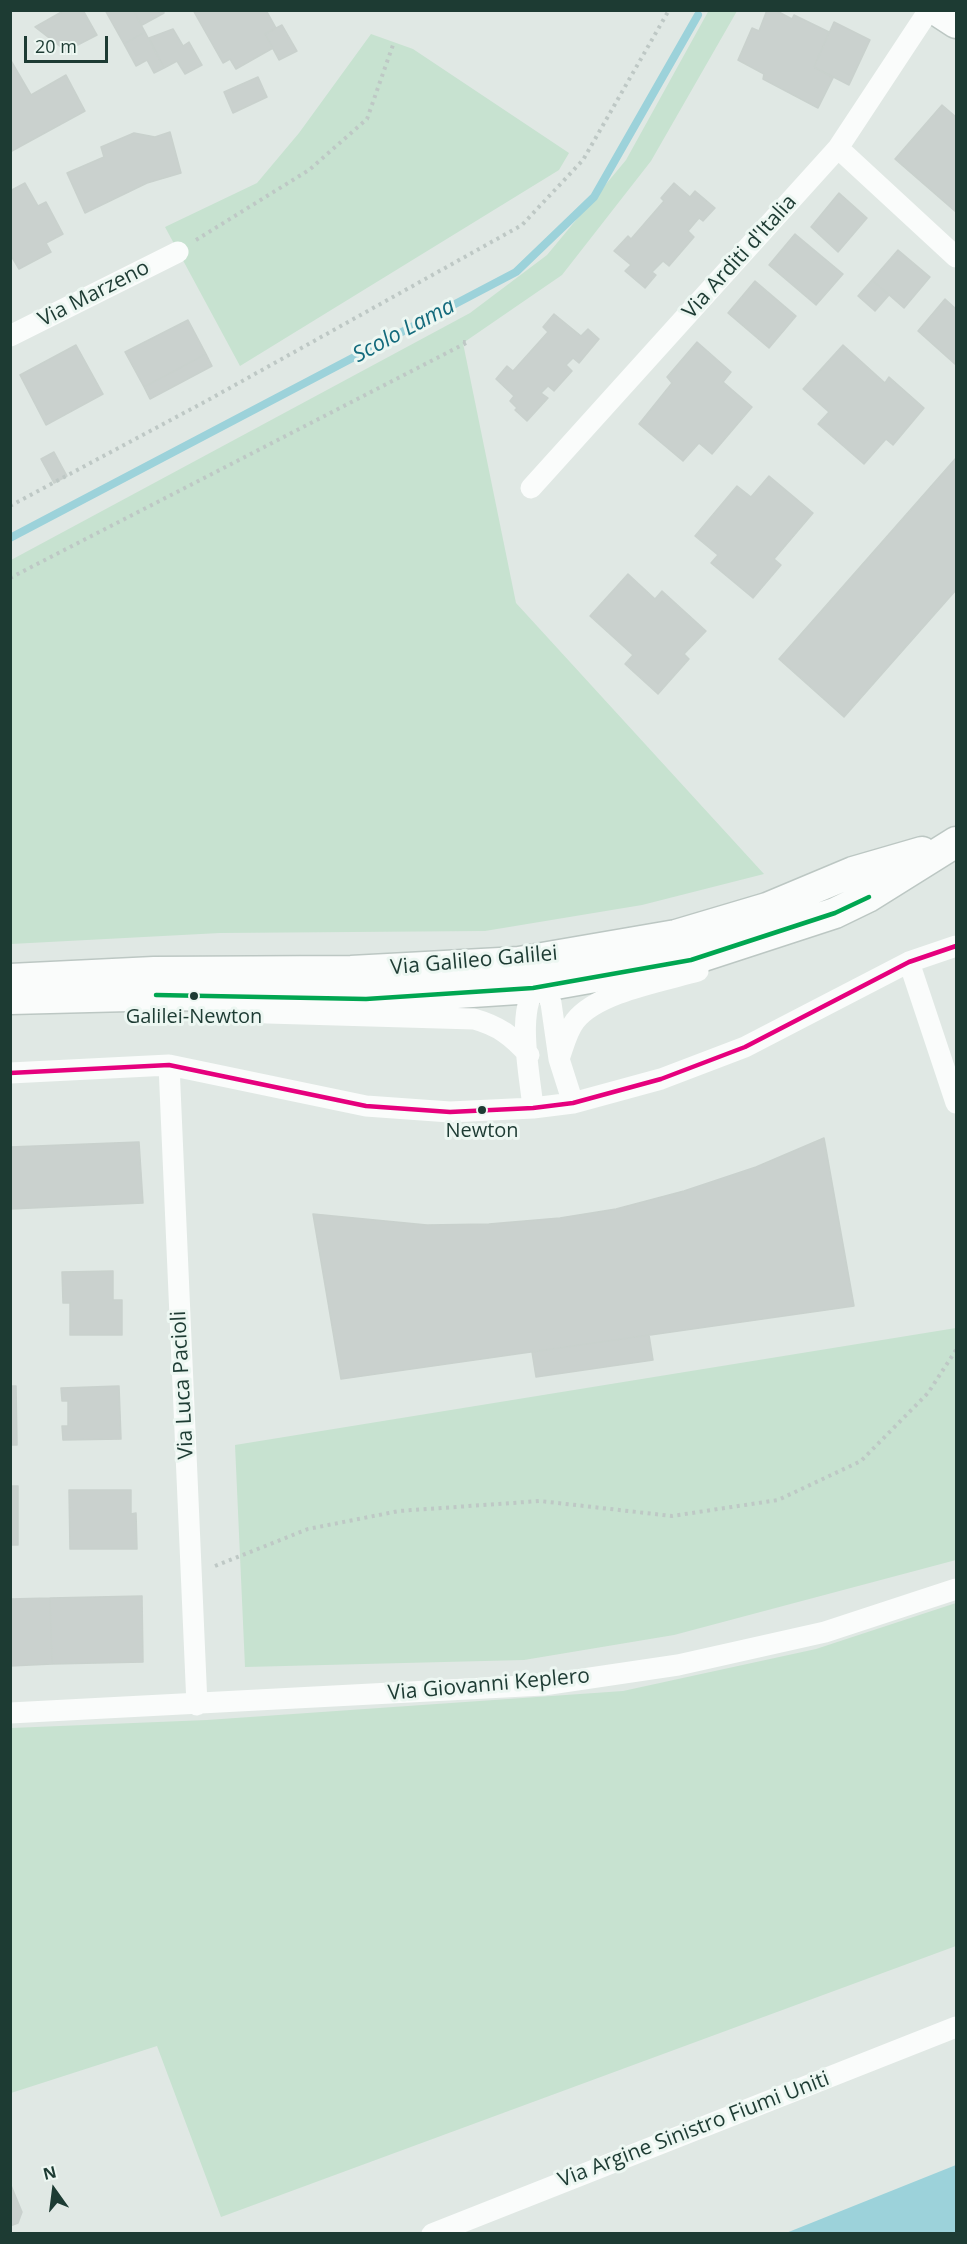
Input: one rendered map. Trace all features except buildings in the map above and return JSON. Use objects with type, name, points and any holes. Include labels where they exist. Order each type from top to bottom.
[{"type":"main road","points":[[936,10],[957,23]]},
{"type":"main road","name":"Via Galileo Galilei","points":[[10,999],[169,995],[366,999],[533,988],[691,960],[835,913],[868,897],[956,842]]},
{"type":"main road","name":"Via Galileo Galilei","points":[[10,979],[154,972],[375,969],[519,962],[676,935],[766,908],[853,872],[956,842]]},
{"type":"street","name":"Via Arditi d'Italia","points":[[531,488],[838,148],[929,10]]},
{"type":"street","points":[[838,148],[957,257]]},
{"type":"street","name":"Via Marzeno","points":[[10,336],[178,252]]},
{"type":"street","points":[[559,1059],[574,1022],[588,1009],[619,994],[772,950],[835,913]]},
{"type":"street","points":[[533,1108],[524,1017],[527,999],[533,988],[551,971],[560,967],[657,949],[676,935]]},
{"type":"street","points":[[10,1072],[169,1065],[366,1106],[450,1112],[533,1108],[573,1103],[661,1079],[745,1047],[909,962],[957,945]]},
{"type":"street","points":[[909,962],[957,1103]]},
{"type":"street","points":[[375,969],[386,977],[403,980],[486,974],[517,978],[547,994],[551,1003],[559,1059],[573,1103]]},
{"type":"street","points":[[169,995],[227,1010],[474,1019],[495,1025],[511,1035],[528,1056]]},
{"type":"street","name":"Via Luca Pacioli","points":[[169,1065],[197,1705]]},
{"type":"street","name":"Via Giovanni Keplero","points":[[10,1713],[197,1705],[543,1685],[678,1665],[825,1632],[957,1589]]},
{"type":"street","name":"Via Argine Sinistro Fiumi Uniti","points":[[432,2234],[957,2027]]},
{"type":"path","points":[[10,507],[210,399],[522,225],[583,160],[669,10]]},
{"type":"path","points":[[178,252],[309,170],[367,119],[394,42]]},
{"type":"path","points":[[10,578],[468,342],[463,342]]},
{"type":"path","points":[[191,1575],[308,1530],[399,1511],[540,1501],[672,1516],[778,1500],[861,1461],[928,1393],[957,1350]]},
{"type":"green space","points":[[709,10],[737,11],[651,161],[562,275],[463,343],[516,603],[764,874],[642,905],[485,931],[220,933],[11,944],[11,560],[470,313],[547,255],[626,160]]},
{"type":"green space","points":[[371,34],[413,49],[569,153],[559,170],[240,366],[165,227],[257,183],[299,133]]},
{"type":"green space","points":[[956,1328],[956,1560],[674,1635],[524,1660],[245,1667],[235,1445]]},
{"type":"green space","points":[[956,1603],[956,1946],[221,2217],[157,2046],[11,2093],[11,1728],[207,1720],[623,1691],[816,1649]]},
{"type":"water","points":[[956,2165],[956,2233],[786,2233]]},
{"type":"waterway","name":"Scolo Lama","points":[[10,538],[516,272],[594,197],[698,15]]},
{"type":"transit line","points":[[156,995],[366,999],[533,988],[691,960],[835,913],[869,897]]},
{"type":"transit line","points":[[10,1073],[169,1065],[366,1106],[450,1112],[533,1108],[573,1103],[661,1079],[745,1047],[909,962],[956,946]]},
{"type":"place","name":"Galilei-Newton","points":[[194,996]]},
{"type":"place","name":"Newton","points":[[482,1110]]}]
